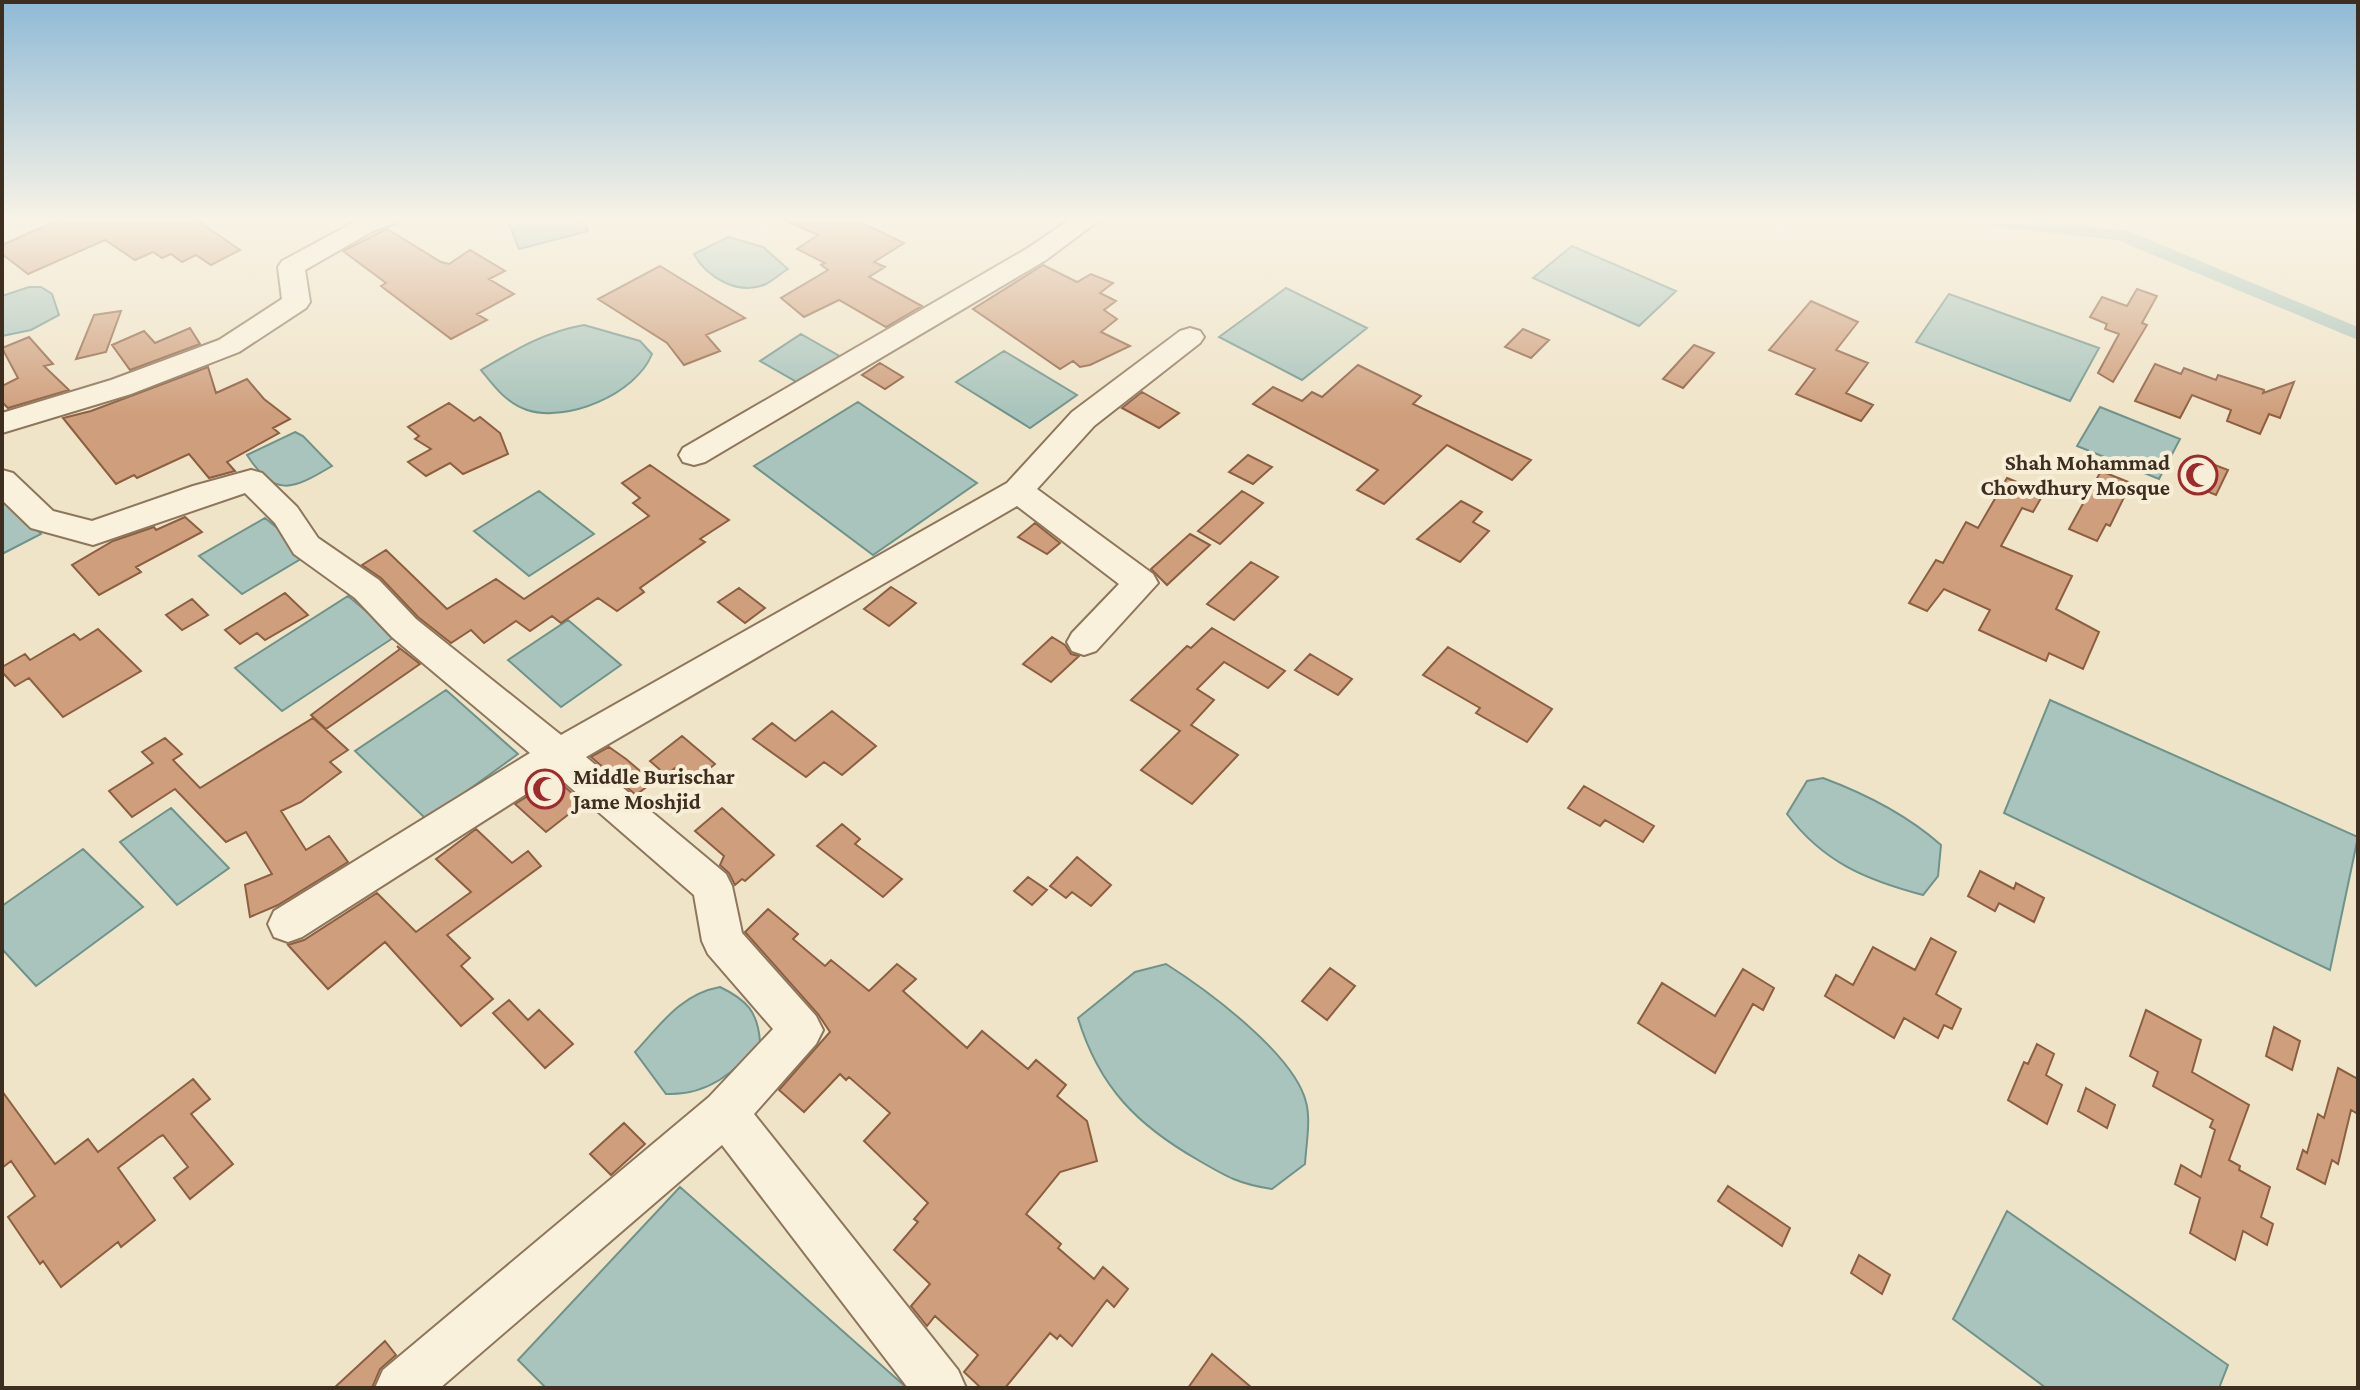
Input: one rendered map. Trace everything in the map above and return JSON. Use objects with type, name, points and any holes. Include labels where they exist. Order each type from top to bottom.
[{"type":"street","points":[[2,423],[121,387],[229,346],[296,302],[293,283]]},
{"type":"street","points":[[694,455],[988,283]]},
{"type":"street","points":[[288,924],[558,755],[1018,491],[1083,419],[1190,337]]},
{"type":"street","points":[[2,481],[42,520],[93,533],[193,497],[251,481],[286,515],[306,546],[367,589],[404,628],[712,886],[723,941],[801,1030],[725,1113],[401,1388]]},
{"type":"street","points":[[1018,491],[1141,583],[1084,642]]},
{"type":"street","points":[[725,1113],[940,1388]]},
{"type":"water","points":[[727,283],[767,283],[756,287]]},
{"type":"water","points":[[1544,283],[1657,283],[1676,291],[1639,326]]},
{"type":"water","points":[[29,287],[41,287],[52,294],[59,315],[31,330],[2,336],[2,296]]},
{"type":"water","points":[[1286,288],[1367,328],[1302,380],[1219,337]]},
{"type":"water","points":[[1949,294],[2099,348],[2070,401],[1916,342]]},
{"type":"water","points":[[584,325],[640,341],[652,354],[631,381],[598,402],[561,412],[527,410],[507,398],[481,370],[543,337]]},
{"type":"water","points":[[801,334],[843,358],[802,385],[760,361]]},
{"type":"water","points":[[1004,351],[1077,395],[1030,428],[956,382]]},
{"type":"water","points":[[858,402],[977,483],[873,555],[754,466]]},
{"type":"water","points":[[2100,407],[2180,439],[2159,479],[2077,446]]},
{"type":"water","points":[[295,432],[303,436],[332,466],[295,484],[276,484],[257,469],[247,455]]},
{"type":"water","points":[[2,489],[41,534],[2,554]]},
{"type":"water","points":[[539,491],[594,534],[529,576],[474,531]]},
{"type":"water","points":[[265,518],[309,554],[242,594],[199,556]]},
{"type":"water","points":[[348,596],[396,636],[282,711],[235,668]]},
{"type":"water","points":[[568,620],[621,665],[561,707],[508,660]]},
{"type":"water","points":[[446,690],[518,754],[427,820],[355,751]]},
{"type":"water","points":[[2050,700],[2358,837],[2330,970],[2004,813]]},
{"type":"water","points":[[1823,778],[1885,806],[1941,845],[1938,876],[1923,895],[1883,883],[1847,867],[1801,831],[1787,814],[1807,781]]},
{"type":"water","points":[[171,808],[229,868],[177,905],[120,842]]},
{"type":"water","points":[[83,849],[143,907],[36,986],[2,949],[2,906]]},
{"type":"water","points":[[1166,964],[1247,1025],[1285,1064],[1298,1083],[1308,1117],[1305,1164],[1272,1189],[1225,1175],[1156,1133],[1123,1102],[1097,1064],[1078,1018],[1135,972]]},
{"type":"water","points":[[720,987],[749,1008],[757,1023],[760,1042],[741,1063],[719,1080],[695,1091],[666,1094],[635,1052],[683,1003]]},
{"type":"water","points":[[680,1187],[907,1388],[546,1388],[518,1360]]},
{"type":"water","points":[[2007,1211],[2228,1365],[2219,1388],[2046,1388],[1953,1319]]},
{"type":"building","points":[[386,283],[495,283],[514,294],[477,314],[487,320],[451,339],[381,286]]},
{"type":"building","points":[[628,283],[688,283],[745,318],[706,335],[720,351],[684,365],[667,343],[598,299]]},
{"type":"building","points":[[806,283],[880,283],[922,306],[886,327],[839,300],[804,317],[781,298]]},
{"type":"building","points":[[1015,283],[1113,283],[1100,293],[1116,301],[1104,310],[1117,319],[1101,332],[1130,346],[1090,365],[1080,367],[1073,361],[1060,369],[973,309]]},
{"type":"building","points":[[2137,289],[2157,296],[2142,323],[2147,325],[2113,382],[2098,373],[2119,334],[2105,329],[2107,324],[2090,317],[2102,297],[2127,306]]},
{"type":"building","points":[[1811,301],[1858,322],[1836,350],[1868,363],[1846,393],[1873,405],[1861,421],[1796,394],[1815,369],[1769,350]]},
{"type":"building","points":[[121,311],[106,352],[76,359],[94,315]]},
{"type":"building","points":[[190,328],[200,344],[130,370],[112,345],[144,331],[155,343]]},
{"type":"building","points":[[1523,329],[1549,340],[1531,358],[1505,347]]},
{"type":"building","points":[[29,337],[53,364],[44,366],[69,390],[8,408],[2,402],[2,386],[18,378],[2,348]]},
{"type":"building","points":[[1694,345],[1714,353],[1683,388],[1663,379]]},
{"type":"building","points":[[880,363],[903,377],[885,389],[862,375]]},
{"type":"building","points":[[2155,364],[2181,374],[2184,368],[2216,380],[2218,375],[2264,390],[2263,393],[2294,382],[2280,418],[2269,414],[2260,434],[2227,421],[2231,410],[2192,395],[2180,418],[2135,401]]},
{"type":"building","points":[[1358,365],[1421,396],[1413,404],[1531,460],[1512,480],[1447,445],[1384,504],[1357,490],[1378,470],[1253,404],[1273,387],[1302,401],[1312,392],[1322,397]]},
{"type":"building","points":[[208,367],[216,393],[247,379],[264,399],[290,419],[273,428],[279,433],[227,462],[235,471],[209,478],[189,454],[137,478],[134,475],[116,484],[63,418],[91,411]]},
{"type":"building","points":[[1142,392],[1179,413],[1159,428],[1122,408]]},
{"type":"building","points":[[449,403],[474,421],[480,417],[500,433],[508,454],[463,474],[450,463],[426,476],[408,462],[431,449],[415,439],[419,436],[408,427]]},
{"type":"building","points":[[1248,455],[1272,467],[1253,484],[1229,472]]},
{"type":"building","points":[[2194,457],[2228,470],[2216,495],[2182,481]]},
{"type":"building","points":[[650,465],[729,520],[700,539],[705,542],[640,588],[644,592],[617,611],[598,598],[561,623],[552,616],[530,631],[516,621],[484,643],[471,630],[451,643],[418,617],[381,578],[362,565],[386,550],[447,609],[496,579],[524,599],[649,516],[633,503],[640,498],[622,483]]},
{"type":"building","points":[[2101,471],[2131,483],[2110,526],[2106,524],[2097,541],[2069,529]]},
{"type":"building","points":[[2007,478],[2044,493],[2033,512],[2022,508],[2001,546],[2072,576],[2056,609],[2099,632],[2083,669],[2049,653],[2046,661],[1979,630],[1990,610],[1944,589],[1927,611],[1909,603],[1936,560],[1943,563],[1966,522],[1978,528]]},
{"type":"building","points":[[1242,491],[1263,503],[1220,544],[1198,531]]},
{"type":"building","points":[[1461,501],[1482,512],[1473,522],[1489,531],[1460,562],[1417,539]]},
{"type":"building","points":[[185,517],[202,532],[136,567],[141,572],[99,595],[72,565],[113,541],[154,527],[156,530]]},
{"type":"building","points":[[1035,523],[1060,543],[1047,554],[1018,537]]},
{"type":"building","points":[[1190,534],[1210,545],[1167,585],[1151,569]]},
{"type":"building","points":[[1251,562],[1278,577],[1234,620],[1207,604]]},
{"type":"building","points":[[891,587],[916,603],[889,626],[864,609]]},
{"type":"building","points":[[739,588],[765,608],[745,623],[718,602]]},
{"type":"building","points":[[285,593],[308,615],[265,640],[257,633],[240,644],[225,630]]},
{"type":"building","points":[[192,599],[208,615],[182,630],[166,615]]},
{"type":"building","points":[[1212,628],[1285,671],[1268,688],[1224,662],[1197,689],[1214,700],[1191,725],[1238,755],[1192,804],[1141,770],[1180,731],[1131,700],[1187,646],[1191,648]]},
{"type":"building","points":[[98,629],[141,671],[63,717],[29,678],[15,686],[2,672],[2,667],[25,654],[30,660],[74,634],[80,640]]},
{"type":"building","points":[[1052,637],[1065,645],[1071,654],[1079,656],[1051,682],[1023,664]]},
{"type":"building","points":[[397,646],[420,664],[326,729],[311,715],[400,649]]},
{"type":"building","points":[[1448,647],[1552,709],[1527,742],[1476,713],[1480,708],[1423,675]]},
{"type":"building","points":[[1310,654],[1352,679],[1338,695],[1295,670]]},
{"type":"building","points":[[832,711],[876,746],[842,775],[824,762],[806,777],[753,739],[772,723],[795,741]]},
{"type":"building","points":[[313,718],[348,750],[330,762],[341,772],[301,802],[281,811],[306,850],[329,836],[348,862],[278,905],[250,917],[245,885],[272,874],[246,832],[226,842],[175,789],[132,817],[109,791],[153,763],[142,752],[165,738],[182,754],[173,760],[200,788]]},
{"type":"building","points":[[682,736],[715,764],[693,782],[675,768],[666,775],[650,761]]},
{"type":"building","points":[[609,747],[653,782],[636,795],[591,757]]},
{"type":"building","points":[[556,779],[583,803],[546,832],[515,804]]},
{"type":"building","points":[[1584,786],[1654,826],[1643,842],[1605,820],[1600,826],[1568,808]]},
{"type":"building","points":[[722,808],[774,855],[745,881],[742,879],[735,885],[720,865],[724,856],[695,831]]},
{"type":"building","points":[[842,824],[860,839],[855,844],[902,879],[883,897],[817,846]]},
{"type":"building","points":[[476,829],[512,863],[528,851],[541,866],[447,935],[470,958],[461,966],[493,999],[461,1026],[385,942],[328,989],[288,945],[304,940],[377,893],[416,932],[471,892],[436,859]]},
{"type":"building","points":[[1077,857],[1111,885],[1091,906],[1072,892],[1066,898],[1050,886]]},
{"type":"building","points":[[1980,871],[2014,889],[2016,883],[2044,898],[2034,922],[1999,903],[1995,911],[1968,896]]},
{"type":"building","points":[[1028,877],[1047,890],[1032,905],[1014,891]]},
{"type":"building","points":[[768,909],[798,934],[793,939],[825,966],[831,960],[869,991],[897,964],[916,979],[903,991],[967,1048],[982,1031],[1028,1069],[1036,1060],[1066,1085],[1057,1096],[1087,1121],[1097,1161],[1060,1172],[1026,1214],[1061,1244],[1058,1248],[1094,1279],[1103,1267],[1128,1289],[1114,1307],[1107,1300],[1072,1346],[1060,1335],[1057,1339],[1050,1333],[1005,1388],[981,1388],[964,1372],[978,1355],[935,1316],[927,1326],[911,1306],[930,1284],[894,1250],[918,1222],[914,1219],[928,1203],[864,1141],[890,1113],[849,1077],[846,1080],[840,1074],[804,1112],[779,1090],[830,1032],[818,1014],[745,932]]},
{"type":"building","points":[[1931,938],[1956,952],[1936,994],[1961,1009],[1952,1029],[1944,1025],[1938,1038],[1904,1018],[1894,1038],[1825,996],[1836,975],[1853,985],[1873,947],[1915,970]]},
{"type":"building","points":[[1330,968],[1355,986],[1327,1020],[1302,1001]]},
{"type":"building","points":[[1743,969],[1774,988],[1763,1010],[1753,1004],[1715,1073],[1638,1023],[1662,983],[1715,1016]]},
{"type":"building","points":[[509,1000],[528,1020],[539,1010],[573,1044],[545,1068],[493,1013]]},
{"type":"building","points":[[2146,1010],[2201,1040],[2192,1072],[2249,1105],[2229,1160],[2240,1166],[2239,1170],[2270,1187],[2261,1217],[2273,1224],[2267,1245],[2243,1231],[2235,1260],[2190,1233],[2200,1198],[2175,1184],[2181,1165],[2201,1177],[2215,1130],[2210,1127],[2213,1120],[2153,1086],[2158,1072],[2130,1056]]},
{"type":"building","points":[[2274,1027],[2300,1041],[2292,1070],[2266,1056]]},
{"type":"building","points":[[2037,1044],[2054,1054],[2046,1075],[2062,1085],[2047,1124],[2008,1100],[2024,1062],[2028,1064]]},
{"type":"building","points":[[2338,1068],[2358,1079],[2358,1114],[2351,1110],[2338,1164],[2332,1160],[2325,1184],[2297,1169],[2303,1150],[2307,1153],[2318,1114],[2324,1118]]},
{"type":"building","points":[[193,1079],[210,1099],[191,1114],[233,1164],[190,1199],[174,1178],[188,1167],[163,1135],[159,1137],[118,1168],[155,1220],[121,1247],[118,1242],[61,1287],[43,1261],[40,1264],[8,1217],[35,1196],[11,1161],[2,1168],[2,1091],[55,1164],[88,1139],[98,1152]]},
{"type":"building","points":[[2086,1088],[2115,1105],[2107,1128],[2078,1111]]},
{"type":"building","points":[[624,1123],[645,1144],[611,1175],[590,1154]]},
{"type":"building","points":[[1728,1186],[1790,1228],[1782,1246],[1718,1201]]},
{"type":"building","points":[[1859,1255],[1890,1275],[1882,1294],[1851,1273]]},
{"type":"building","points":[[385,1341],[396,1355],[380,1369],[372,1388],[334,1388]]},
{"type":"building","points":[[1212,1354],[1252,1388],[1188,1388]]},
{"type":"waterway","points":[[2236,283],[2358,334]]},
{"type":"place","name":"Shah Mohammad Chowdhury Mosque","points":[[2198,475]]},
{"type":"place","name":"Middle Burischar Jame Moshjid","points":[[545,789]]}]
